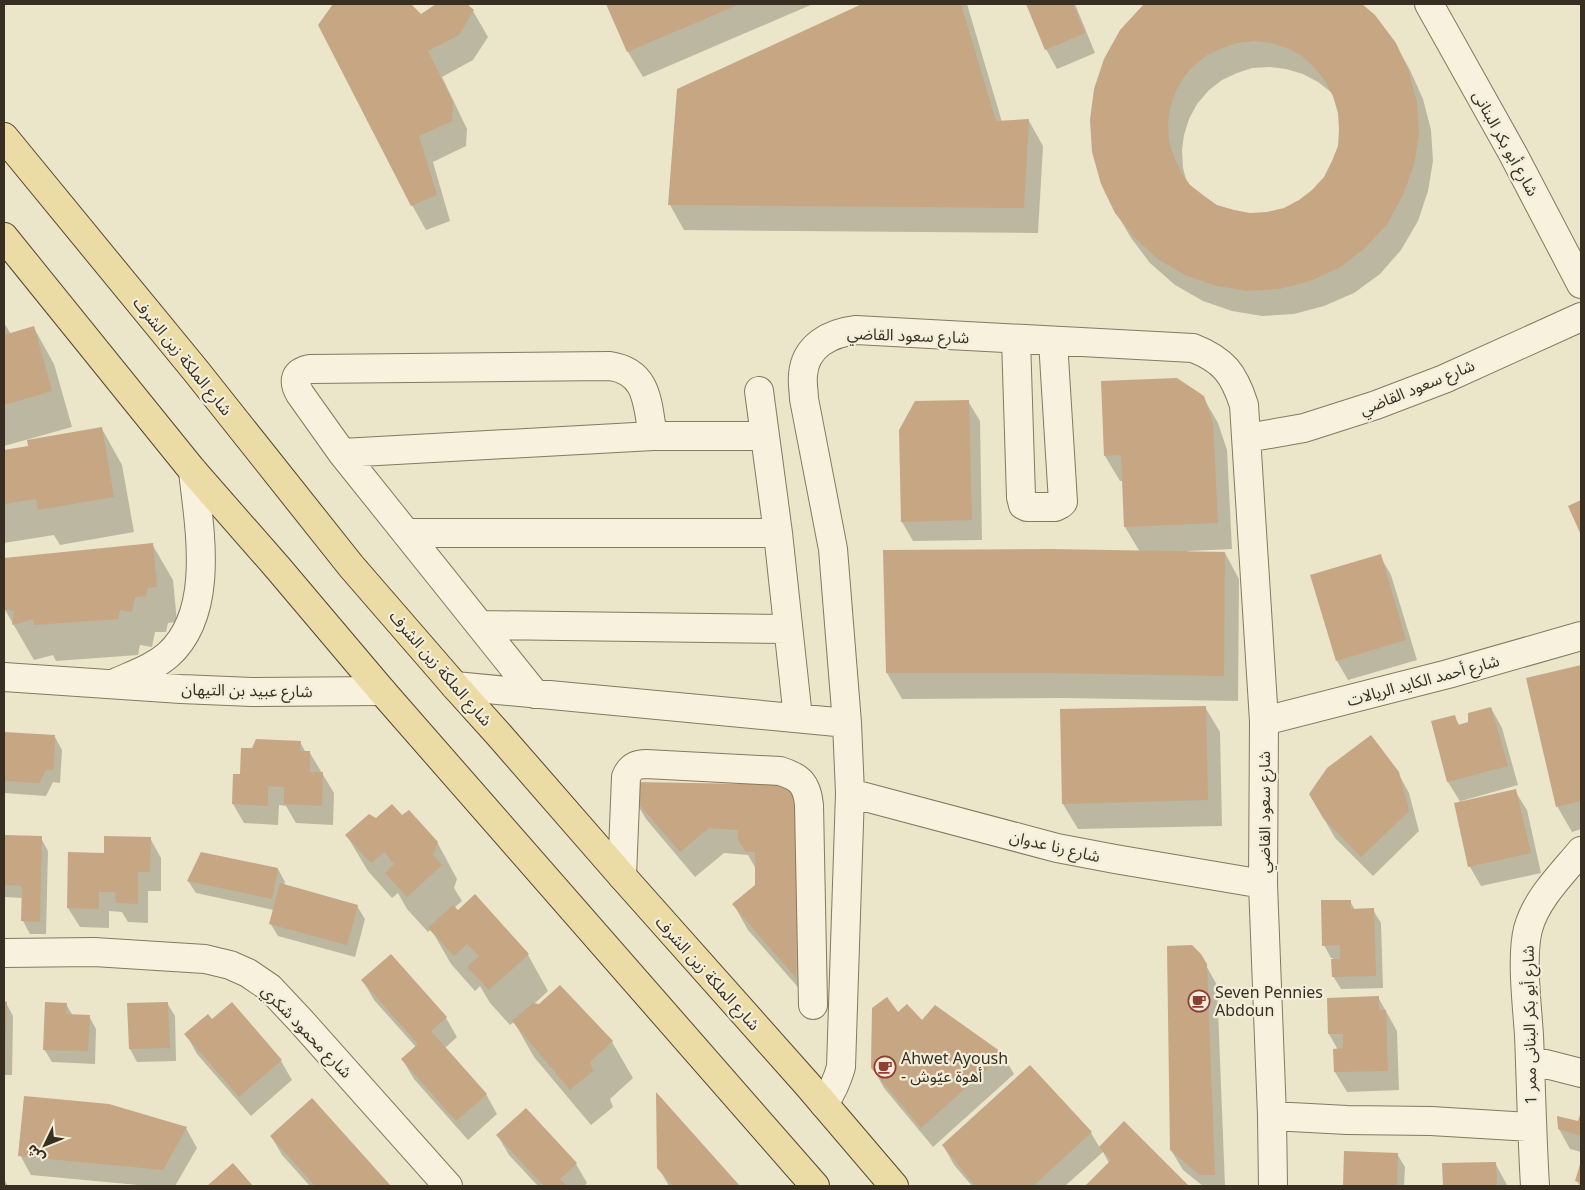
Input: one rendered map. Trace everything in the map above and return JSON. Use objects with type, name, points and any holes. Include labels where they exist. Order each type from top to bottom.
[{"type":"main road","name":"شارع الملكة زين الشرف","points":[[4,137],[196,371],[352,566],[894,1186]]},
{"type":"main road","points":[[4,237],[193,471],[382,691],[815,1186]]},
{"type":"street","name":"شارع أبو بكر البنانى","points":[[1429,4],[1513,154],[1581,284]]},
{"type":"street","name":"شارع سعود القاضي","points":[[1247,438],[1304,428],[1376,405],[1444,379],[1581,317]]},
{"type":"street","name":"شارع سعود القاضي","points":[[824,1104],[838,1080],[841,1067],[850,793],[847,723],[832,549],[804,399],[803,375],[806,361],[814,348],[828,337],[841,332],[856,330],[1193,348],[1210,354],[1227,370],[1239,390],[1244,405],[1264,720],[1263,884],[1273,1186]]},
{"type":"street","points":[[1016,339],[1021,496],[1023,505],[1027,507],[1055,507],[1063,502],[1053,341]]},
{"type":"street","points":[[534,694],[342,452],[295,386],[296,377],[302,371],[310,369],[610,366],[622,368],[634,375],[642,384],[653,436]]},
{"type":"street","points":[[758,391],[778,533],[798,718]]},
{"type":"street","points":[[342,452],[653,436],[764,436]]},
{"type":"street","name":"شارع عبيد بن التيهان","points":[[112,684],[152,667],[168,655],[181,640],[194,615],[200,584],[201,537],[193,471]]},
{"type":"street","points":[[406,533],[778,533]]},
{"type":"street","points":[[480,625],[788,629]]},
{"type":"street","name":"شارع أحمد الكايد الريالات","points":[[1264,720],[1448,674],[1581,636]]},
{"type":"street","name":"شارع عبيد بن التيهان","points":[[4,677],[181,690],[382,691]]},
{"type":"street","points":[[455,686],[847,723]]},
{"type":"street","points":[[622,876],[626,777],[628,771],[633,766],[646,764],[780,771],[792,774],[802,782],[808,793],[813,1006]]},
{"type":"street","name":"شارع رنا عدوان","points":[[850,793],[1058,848],[1114,860],[1263,884]]},
{"type":"street","name":"شارع أبو بكر البنانى ممر 1","points":[[1535,1186],[1531,1127],[1526,951],[1528,929],[1534,912],[1543,898],[1581,851]]},
{"type":"street","name":"شارع محمود شكري","points":[[4,953],[94,952],[205,959],[230,965],[248,973],[270,988],[448,1186]]},
{"type":"street","points":[[1530,1060],[1581,1073]]},
{"type":"street","points":[[1272,1116],[1347,1120],[1431,1121],[1531,1127]]},
{"type":"building","points":[[333,4],[411,4],[421,14],[436,4],[467,4],[474,10],[459,35],[428,51],[453,102],[452,121],[419,136],[437,195],[411,206],[318,25]]},
{"type":"building","points":[[606,4],[740,4],[627,52]]},
{"type":"building","points":[[862,4],[961,4],[996,121],[1029,119],[1024,208],[668,205],[677,89]]},
{"type":"building","points":[[1026,4],[1073,4],[1085,33],[1045,50]]},
{"type":"building","points":[[1144,4],[1362,4],[1375,15],[1396,43],[1409,72],[1417,103],[1419,134],[1414,165],[1403,195],[1387,224],[1365,248],[1339,268],[1310,281],[1279,289],[1247,291],[1217,286],[1187,276],[1159,260],[1134,237],[1115,213],[1101,184],[1092,152],[1090,120],[1094,89],[1104,59],[1120,30]],"holes":[[[1255,41],[1287,48],[1302,56],[1325,81],[1333,96],[1338,113],[1338,146],[1324,177],[1299,200],[1284,208],[1250,213],[1217,205],[1190,185],[1174,157],[1169,141],[1168,124],[1175,93],[1183,78],[1194,65],[1207,55],[1237,43]]]},
{"type":"building","points":[[34,326],[52,391],[4,405],[4,335]]},
{"type":"building","points":[[1177,378],[1204,396],[1213,423],[1218,523],[1124,527],[1121,455],[1104,456],[1101,381]]},
{"type":"building","points":[[969,400],[972,520],[901,522],[899,430],[915,401]]},
{"type":"building","points":[[102,427],[114,497],[38,510],[36,499],[4,504],[4,450],[28,446],[27,440]]},
{"type":"building","points":[[1581,500],[1581,535],[1568,506]]},
{"type":"building","points":[[153,543],[157,587],[148,588],[146,596],[135,597],[132,612],[120,610],[118,619],[34,625],[33,619],[12,625],[14,611],[4,609],[4,558]]},
{"type":"building","points":[[1050,549],[1225,552],[1224,676],[886,673],[883,550]]},
{"type":"building","points":[[1381,554],[1406,640],[1336,661],[1310,575]]},
{"type":"building","points":[[1581,665],[1581,801],[1556,807],[1526,678]]},
{"type":"building","points":[[1206,706],[1208,800],[1062,804],[1060,709]]},
{"type":"building","points":[[1491,707],[1508,766],[1447,782],[1431,721],[1455,715],[1458,725],[1468,722],[1468,713]]},
{"type":"building","points":[[4,732],[55,735],[54,770],[46,770],[39,783],[4,781]]},
{"type":"building","points":[[1371,735],[1399,772],[1409,811],[1361,857],[1323,818],[1309,794],[1327,768]]},
{"type":"building","points":[[256,739],[301,741],[300,751],[310,751],[310,772],[323,772],[322,806],[284,804],[284,787],[268,786],[268,806],[232,804],[233,774],[240,774],[241,748],[252,748]]},
{"type":"building","points":[[635,782],[798,785],[796,978],[732,904],[755,885],[755,852],[746,852],[738,840],[738,830],[709,828],[680,852],[630,794]]},
{"type":"building","points":[[1516,789],[1531,853],[1468,867],[1454,803]]},
{"type":"building","points":[[392,804],[402,815],[409,810],[438,842],[433,855],[442,865],[407,897],[385,873],[394,864],[384,852],[371,863],[345,835],[369,814],[376,818]]},
{"type":"building","points":[[4,835],[42,836],[40,922],[21,921],[22,886],[4,885]]},
{"type":"building","points":[[104,836],[151,837],[150,872],[138,872],[138,904],[116,903],[115,892],[99,892],[99,909],[67,908],[68,852],[104,853]]},
{"type":"building","points":[[201,852],[278,868],[272,899],[187,881]]},
{"type":"building","points":[[280,883],[358,905],[347,945],[269,924]]},
{"type":"building","points":[[475,894],[529,954],[489,990],[467,967],[479,956],[467,944],[454,956],[428,928],[453,905],[458,910]]},
{"type":"building","points":[[1321,900],[1351,900],[1351,909],[1374,908],[1376,976],[1332,977],[1331,959],[1340,959],[1340,945],[1322,946]]},
{"type":"building","points":[[1192,945],[1207,964],[1215,1175],[1200,1175],[1170,1150],[1167,946]]},
{"type":"building","points":[[391,954],[447,1017],[431,1031],[487,1094],[456,1121],[401,1059],[418,1044],[361,980]]},
{"type":"building","points":[[560,985],[613,1041],[590,1062],[593,1071],[570,1090],[512,1021],[533,1003],[539,1004]]},
{"type":"building","points":[[1379,996],[1379,1010],[1386,1010],[1388,1071],[1334,1072],[1333,1049],[1343,1048],[1343,1034],[1328,1034],[1327,998]]},
{"type":"building","points":[[887,997],[898,1012],[907,1004],[922,1020],[935,1005],[1004,1054],[921,1128],[871,1068],[872,1008]]},
{"type":"building","points":[[4,1001],[7,1002],[5,1050],[4,1049]]},
{"type":"building","points":[[45,1002],[67,1003],[66,1014],[90,1015],[88,1051],[43,1050]]},
{"type":"building","points":[[168,1002],[170,1048],[129,1049],[127,1003]]},
{"type":"building","points":[[232,1002],[282,1060],[239,1097],[184,1034],[208,1014],[212,1019]]},
{"type":"building","points":[[1030,1065],[1092,1132],[1033,1186],[975,1186],[942,1145]]},
{"type":"building","points":[[656,1092],[740,1186],[673,1186],[657,1168]]},
{"type":"building","points":[[24,1096],[109,1104],[187,1127],[163,1170],[18,1156]]},
{"type":"building","points":[[312,1098],[391,1186],[315,1186],[270,1136]]},
{"type":"building","points":[[526,1108],[577,1163],[560,1179],[567,1186],[544,1186],[496,1135]]},
{"type":"building","points":[[1581,1112],[1581,1136],[1558,1129],[1557,1116],[1578,1121]]},
{"type":"building","points":[[1124,1121],[1189,1186],[1085,1186],[1111,1160],[1099,1147]]},
{"type":"building","points":[[1344,1151],[1398,1153],[1397,1186],[1343,1186]]},
{"type":"building","points":[[1581,1161],[1581,1183],[1575,1181]]},
{"type":"building","points":[[1496,1162],[1497,1186],[1443,1186],[1442,1163]]},
{"type":"building","points":[[233,1163],[253,1186],[207,1186]]},
{"type":"place","name":"Seven Pennies Abdoun","points":[[1199,1001]]},
{"type":"place","name":"Ahwet Ayoush - أهوة عيّوش","points":[[885,1067]]}]
